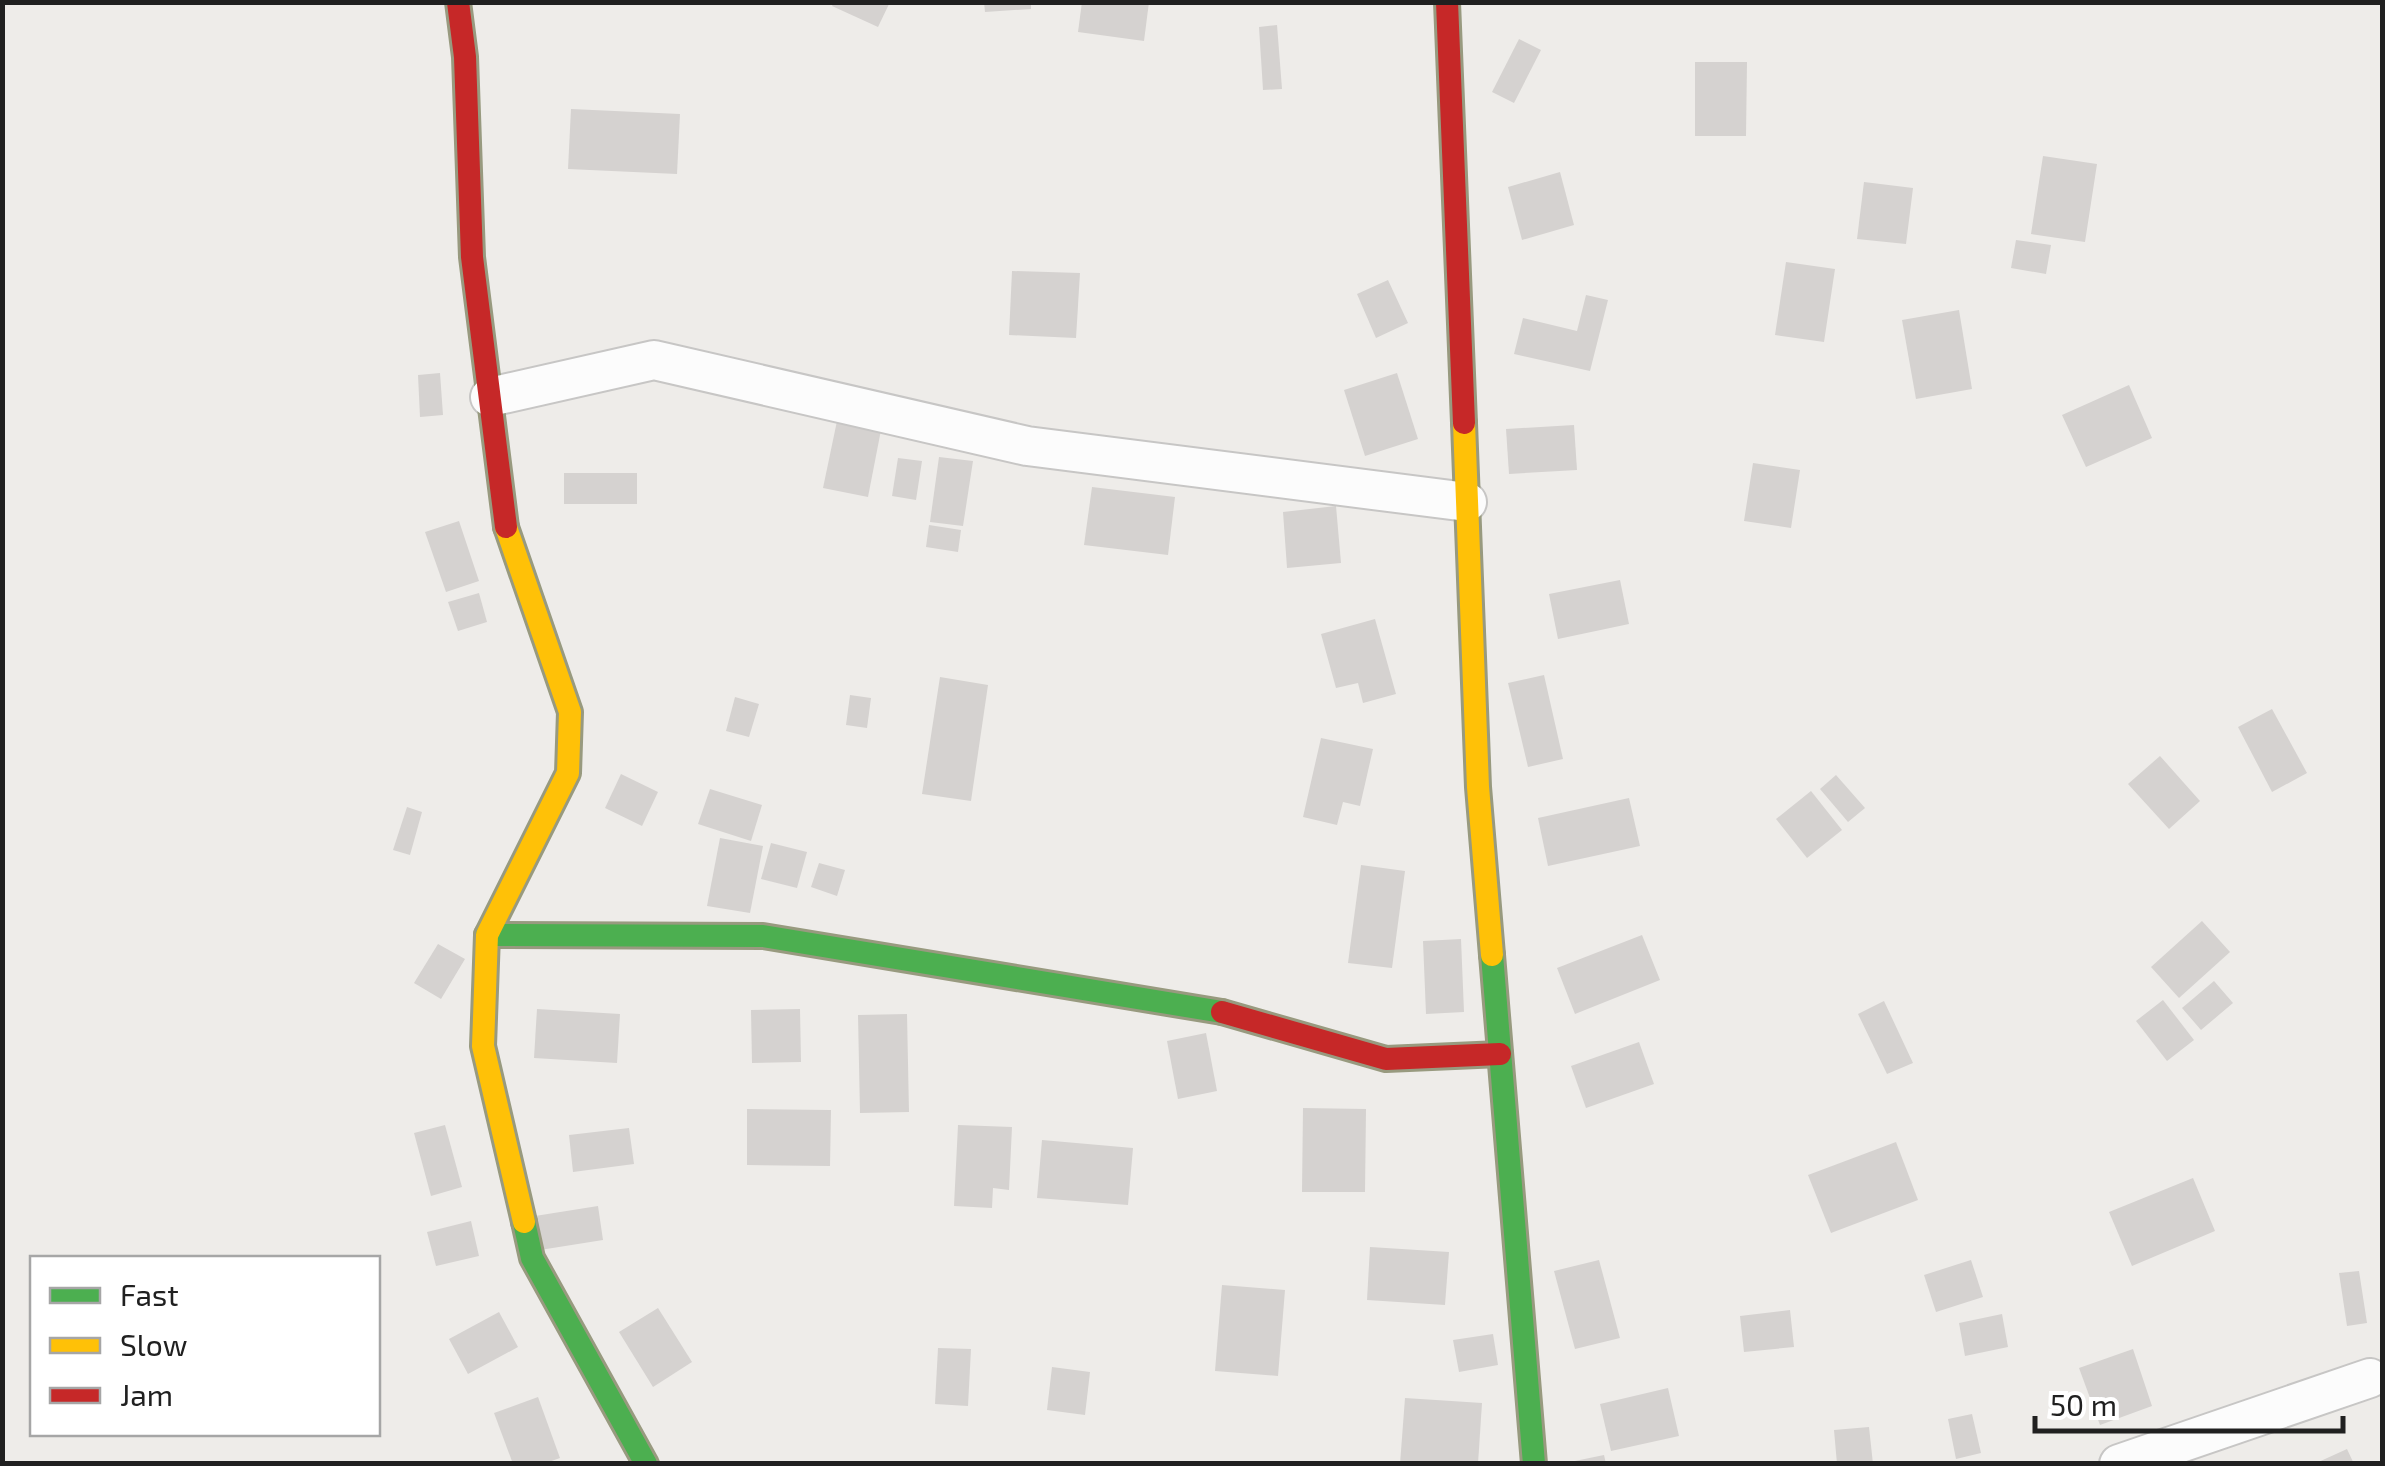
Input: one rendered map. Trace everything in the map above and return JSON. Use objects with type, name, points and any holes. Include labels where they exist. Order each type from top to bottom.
[{"type":"street","points":[[458,2],[465,57],[472,256],[506,530],[570,712],[568,772],[487,934],[483,1046],[532,1258],[646,1464]]},
{"type":"street","points":[[1446,2],[1478,788],[1534,1464]]},
{"type":"street","points":[[490,397],[654,360],[1028,446],[1467,502]]},
{"type":"street","points":[[487,934],[763,936],[1212,1010],[1386,1059],[1500,1054]]},
{"type":"street","points":[[2120,1464],[2370,1378]]},
{"type":"building","points":[[834,2],[890,2],[878,27],[832,6]]},
{"type":"building","points":[[984,2],[1031,2],[1031,9],[985,12]]},
{"type":"building","points":[[1082,2],[1149,2],[1144,41],[1078,32]]},
{"type":"building","points":[[1277,25],[1282,89],[1263,90],[1259,27]]},
{"type":"building","points":[[1519,39],[1541,50],[1514,103],[1492,92]]},
{"type":"building","points":[[1695,62],[1747,62],[1746,136],[1695,136]]},
{"type":"building","points":[[571,109],[680,114],[677,174],[568,169]]},
{"type":"building","points":[[2043,156],[2097,164],[2085,242],[2031,234]]},
{"type":"building","points":[[1560,172],[1574,225],[1522,240],[1508,187]]},
{"type":"building","points":[[1864,182],[1913,188],[1906,244],[1857,239]]},
{"type":"building","points":[[2016,240],[2051,245],[2046,274],[2011,268]]},
{"type":"building","points":[[1786,262],[1835,269],[1824,342],[1775,335]]},
{"type":"building","points":[[1012,271],[1080,273],[1076,338],[1009,335]]},
{"type":"building","points":[[1388,280],[1408,323],[1376,338],[1357,294]]},
{"type":"building","points":[[1586,295],[1608,300],[1590,371],[1514,354],[1523,318],[1577,331]]},
{"type":"building","points":[[1959,310],[1972,389],[1916,399],[1902,320]]},
{"type":"building","points":[[440,373],[443,415],[420,417],[418,375]]},
{"type":"building","points":[[1397,373],[1418,439],[1365,456],[1344,390]]},
{"type":"building","points":[[2129,385],[2152,438],[2086,467],[2062,415]]},
{"type":"building","points":[[837,421],[881,430],[868,497],[823,488]]},
{"type":"building","points":[[1574,425],[1577,470],[1509,474],[1506,429]]},
{"type":"building","points":[[939,457],[973,461],[963,526],[930,522]]},
{"type":"building","points":[[898,458],[922,461],[916,500],[892,496]]},
{"type":"building","points":[[1753,463],[1800,470],[1791,528],[1744,521]]},
{"type":"building","points":[[564,473],[637,473],[637,504],[564,504]]},
{"type":"building","points":[[1092,487],[1175,497],[1168,555],[1084,545]]},
{"type":"building","points":[[1336,506],[1341,563],[1287,568],[1283,512]]},
{"type":"building","points":[[459,521],[479,581],[446,592],[425,532]]},
{"type":"building","points":[[929,525],[961,530],[958,552],[926,547]]},
{"type":"building","points":[[1620,580],[1629,624],[1558,639],[1549,594]]},
{"type":"building","points":[[479,593],[487,622],[458,631],[448,602]]},
{"type":"building","points":[[1375,619],[1396,694],[1363,703],[1358,683],[1336,688],[1321,634]]},
{"type":"building","points":[[1544,675],[1563,759],[1528,767],[1508,683]]},
{"type":"building","points":[[940,677],[988,685],[971,801],[922,794]]},
{"type":"building","points":[[850,695],[871,698],[867,728],[846,725]]},
{"type":"building","points":[[735,697],[759,704],[749,737],[726,731]]},
{"type":"building","points":[[2272,709],[2307,773],[2272,792],[2238,727]]},
{"type":"building","points":[[1321,738],[1373,749],[1360,806],[1343,802],[1337,825],[1303,817]]},
{"type":"building","points":[[2160,756],[2200,801],[2169,829],[2128,784]]},
{"type":"building","points":[[621,774],[658,792],[642,826],[605,808]]},
{"type":"building","points":[[1836,775],[1865,808],[1848,822],[1820,789]]},
{"type":"building","points":[[710,789],[762,805],[751,841],[698,824]]},
{"type":"building","points":[[1811,791],[1842,830],[1807,858],[1776,819]]},
{"type":"building","points":[[1629,798],[1640,846],[1548,866],[1538,818]]},
{"type":"building","points":[[407,807],[422,812],[410,855],[393,850]]},
{"type":"building","points":[[720,838],[763,846],[750,913],[707,906]]},
{"type":"building","points":[[771,843],[807,852],[797,888],[761,879]]},
{"type":"building","points":[[819,863],[845,870],[837,896],[811,887]]},
{"type":"building","points":[[1361,865],[1405,871],[1392,968],[1348,963]]},
{"type":"building","points":[[2202,921],[2230,952],[2179,998],[2151,967]]},
{"type":"building","points":[[1642,935],[1660,980],[1575,1014],[1557,968]]},
{"type":"building","points":[[1461,939],[1464,1012],[1426,1014],[1423,941]]},
{"type":"building","points":[[438,944],[465,959],[441,999],[414,983]]},
{"type":"building","points":[[2214,981],[2233,1003],[2201,1030],[2182,1008]]},
{"type":"building","points":[[2163,1000],[2194,1040],[2167,1061],[2136,1021]]},
{"type":"building","points":[[1884,1001],[1913,1063],[1887,1074],[1858,1014]]},
{"type":"building","points":[[537,1009],[620,1014],[617,1063],[534,1058]]},
{"type":"building","points":[[800,1009],[801,1062],[752,1063],[751,1010]]},
{"type":"building","points":[[907,1014],[909,1112],[860,1113],[858,1015]]},
{"type":"building","points":[[1206,1033],[1217,1091],[1178,1099],[1167,1041]]},
{"type":"building","points":[[1639,1042],[1654,1084],[1586,1108],[1571,1066]]},
{"type":"building","points":[[1303,1108],[1366,1109],[1365,1192],[1302,1192]]},
{"type":"building","points":[[747,1109],[831,1110],[830,1166],[747,1165]]},
{"type":"building","points":[[445,1125],[462,1187],[431,1196],[414,1133]]},
{"type":"building","points":[[958,1125],[1012,1127],[1009,1190],[993,1188],[992,1208],[954,1206]]},
{"type":"building","points":[[629,1128],[634,1164],[573,1172],[569,1135]]},
{"type":"building","points":[[1042,1140],[1133,1148],[1128,1205],[1037,1198]]},
{"type":"building","points":[[1896,1142],[1918,1200],[1831,1233],[1808,1175]]},
{"type":"building","points":[[2193,1178],[2215,1231],[2132,1266],[2109,1212]]},
{"type":"building","points":[[598,1206],[603,1240],[540,1250],[535,1216]]},
{"type":"building","points":[[471,1221],[479,1256],[436,1266],[427,1232]]},
{"type":"building","points":[[1370,1247],[1449,1252],[1445,1305],[1367,1300]]},
{"type":"building","points":[[1599,1260],[1620,1338],[1575,1349],[1554,1271]]},
{"type":"building","points":[[1971,1260],[1983,1297],[1936,1312],[1924,1275]]},
{"type":"building","points":[[2359,1271],[2367,1323],[2347,1326],[2339,1273]]},
{"type":"building","points":[[1222,1285],[1285,1290],[1278,1376],[1215,1371]]},
{"type":"building","points":[[658,1308],[692,1362],[653,1387],[619,1332]]},
{"type":"building","points":[[1790,1310],[1794,1347],[1744,1352],[1740,1316]]},
{"type":"building","points":[[499,1312],[518,1347],[468,1374],[449,1339]]},
{"type":"building","points":[[2002,1314],[2008,1347],[1965,1356],[1959,1323]]},
{"type":"building","points":[[1493,1334],[1498,1365],[1459,1372],[1453,1340]]},
{"type":"building","points":[[938,1348],[971,1349],[968,1406],[935,1404]]},
{"type":"building","points":[[2133,1349],[2152,1406],[2100,1425],[2079,1368]]},
{"type":"building","points":[[1052,1367],[1090,1372],[1085,1415],[1047,1410]]},
{"type":"building","points":[[1668,1388],[1679,1436],[1611,1451],[1600,1404]]},
{"type":"building","points":[[538,1397],[560,1458],[543,1464],[513,1464],[494,1413]]},
{"type":"building","points":[[1405,1398],[1482,1403],[1478,1464],[1400,1464]]},
{"type":"building","points":[[1972,1414],[1981,1453],[1956,1459],[1948,1419]]},
{"type":"building","points":[[1869,1427],[1873,1464],[1837,1464],[1834,1430]]},
{"type":"building","points":[[2347,1449],[2354,1464],[2314,1464]]},
{"type":"building","points":[[1604,1455],[1606,1464],[1570,1464],[1570,1462]]},
{"type":"traffic: fast","points":[[487,935],[763,936],[1222,1012]]},
{"type":"traffic: fast","points":[[1492,955],[1534,1464]]},
{"type":"traffic: fast","points":[[524,1222],[532,1258],[646,1464]]},
{"type":"traffic: slow","points":[[1464,423],[1478,787],[1492,955]]},
{"type":"traffic: slow","points":[[506,527],[570,712],[568,773],[487,935],[483,1046],[524,1222]]},
{"type":"traffic: jam","points":[[458,2],[465,57],[472,257],[506,527]]},
{"type":"traffic: jam","points":[[1447,2],[1464,423]]},
{"type":"traffic: jam","points":[[1222,1012],[1386,1059],[1500,1054]]}]
